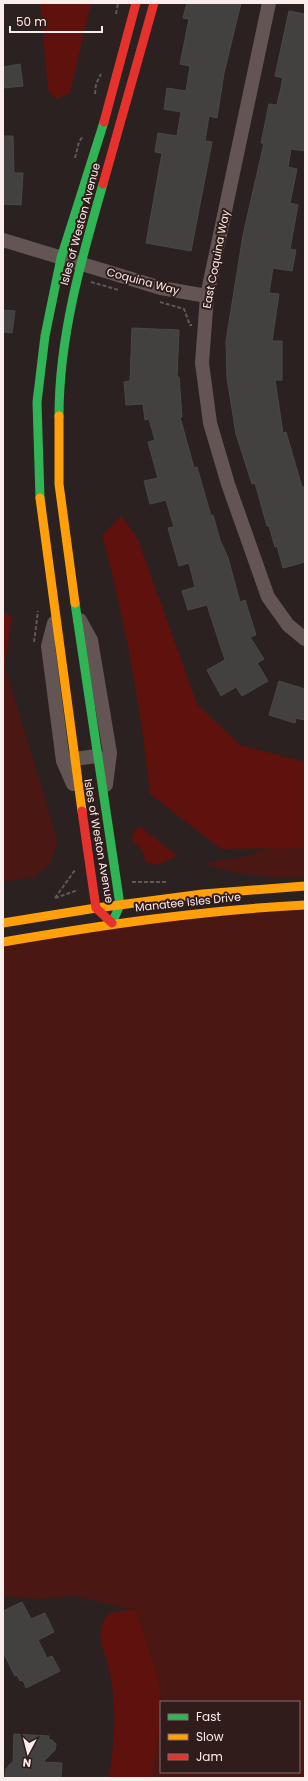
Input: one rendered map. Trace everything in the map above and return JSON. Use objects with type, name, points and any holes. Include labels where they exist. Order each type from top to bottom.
[{"type":"street","name":"Isles of Weston Avenue","points":[[56,617],[39,489],[37,402],[45,336],[61,258],[110,104],[136,3]]},
{"type":"street","name":"Isles of Weston Avenue","points":[[57,672],[74,759],[96,908],[112,923],[120,905],[76,613],[59,484],[59,403],[65,336],[80,263],[126,106],[154,3]]},
{"type":"street","name":"East Coquina Way","points":[[269,3],[207,296],[202,363],[210,423],[228,484],[268,597],[288,625],[305,639]]},
{"type":"street","name":"Coquina Way","points":[[3,240],[161,288],[207,296]]},
{"type":"street","points":[[76,613],[92,640],[110,753],[104,801]]},
{"type":"street","points":[[56,617],[48,646],[57,672],[63,761],[80,802]]},
{"type":"street","points":[[57,672],[84,668]]},
{"type":"street","points":[[74,759],[97,756]]},
{"type":"street","name":"Manatee Isles Drive","points":[[3,924],[96,908],[203,894],[305,886]]},
{"type":"street","name":"Manatee Isles Drive","points":[[3,942],[112,923],[205,911],[305,905]]},
{"type":"path","points":[[90,282],[126,292]]},
{"type":"path","points":[[155,301],[184,309],[190,325],[196,325]]},
{"type":"path","points":[[55,898],[80,889]]},
{"type":"shaded area","points":[[40,3],[91,3],[70,93],[56,99],[48,90]]},
{"type":"shaded area","points":[[121,516],[137,537],[197,704],[240,745],[305,762],[305,848],[221,849],[150,794],[137,696],[125,631],[102,535]]},
{"type":"shaded area","points":[[3,613],[12,616],[5,666],[3,667]]},
{"type":"shaded area","points":[[5,666],[58,842],[50,864],[34,877],[3,882],[3,667]]},
{"type":"shaded area","points":[[137,827],[141,827],[177,856],[157,865],[146,862],[141,848],[133,842],[132,837]]},
{"type":"shaded area","points":[[271,848],[305,848],[305,877],[253,875],[228,871],[203,863],[243,857]]},
{"type":"shaded area","points":[[305,905],[305,1778],[152,1778],[160,1721],[160,1773],[300,1773],[300,1701],[161,1701],[153,1658],[135,1610],[76,1596],[39,1599],[3,1596],[3,942]]},
{"type":"shaded area","points":[[135,1610],[152,1657],[158,1681],[161,1701],[160,1723],[152,1778],[109,1778],[114,1734],[114,1706],[113,1692],[107,1662],[100,1636],[106,1617],[110,1614]]},
{"type":"building","points":[[187,3],[241,3],[224,73],[217,118],[209,116],[205,141],[212,142],[191,251],[146,243],[162,153],[155,152],[158,133],[177,136],[181,112],[164,109],[167,88],[186,91],[190,66],[180,64],[189,19],[183,18]]},
{"type":"building","points":[[289,11],[305,14],[305,151],[291,149],[288,167],[297,169],[290,203],[298,205],[290,249],[296,250],[292,271],[273,268],[269,293],[279,294],[272,341],[282,341],[282,380],[275,380],[283,433],[286,432],[302,487],[305,487],[305,562],[283,568],[277,546],[275,547],[269,526],[267,526],[255,483],[252,484],[236,434],[227,378],[226,341],[243,235],[264,143],[261,143],[269,104],[277,105],[283,78],[275,76]]},
{"type":"building","points":[[20,64],[23,86],[3,88],[3,67]]},
{"type":"building","points":[[3,136],[13,136],[14,173],[23,173],[21,205],[3,204]]},
{"type":"building","points":[[3,310],[15,311],[12,333],[3,332]]},
{"type":"building","points":[[132,328],[179,330],[177,377],[179,377],[182,417],[180,417],[194,468],[197,467],[211,516],[213,515],[220,540],[228,558],[240,602],[245,600],[256,635],[250,637],[264,659],[257,663],[268,681],[242,696],[236,687],[221,696],[207,670],[225,660],[207,605],[188,610],[182,591],[195,587],[189,563],[179,566],[168,528],[174,527],[166,500],[150,504],[144,481],[158,478],[148,442],[155,440],[149,419],[145,420],[143,404],[126,405],[124,382],[130,381]]},
{"type":"building","points":[[279,681],[305,689],[305,720],[296,718],[295,723],[269,715]]},
{"type":"building","points":[[22,1602],[31,1619],[45,1613],[54,1632],[38,1640],[47,1658],[52,1656],[60,1671],[26,1688],[23,1680],[20,1681],[17,1675],[15,1676],[3,1652],[3,1611]]},
{"type":"building","points":[[14,1734],[49,1736],[49,1740],[52,1740],[56,1744],[55,1750],[43,1762],[62,1763],[61,1778],[5,1778],[6,1769],[11,1763],[13,1763]]},
{"type":"traffic: fast","points":[[40,498],[37,402],[45,336],[61,258],[104,122]]},
{"type":"traffic: fast","points":[[59,416],[60,386],[67,328],[79,270],[103,184]]},
{"type":"traffic: fast","points":[[75,603],[120,905],[112,923]]},
{"type":"traffic: slow","points":[[59,416],[59,484],[75,603]]},
{"type":"traffic: slow","points":[[40,498],[82,811]]},
{"type":"traffic: slow","points":[[3,923],[96,908],[203,894],[305,886]]},
{"type":"traffic: slow","points":[[3,942],[191,914],[305,905]]},
{"type":"traffic: jam","points":[[104,122],[136,3]]},
{"type":"traffic: jam","points":[[103,184],[154,3]]},
{"type":"traffic: jam","points":[[82,811],[96,908],[112,923]]}]
